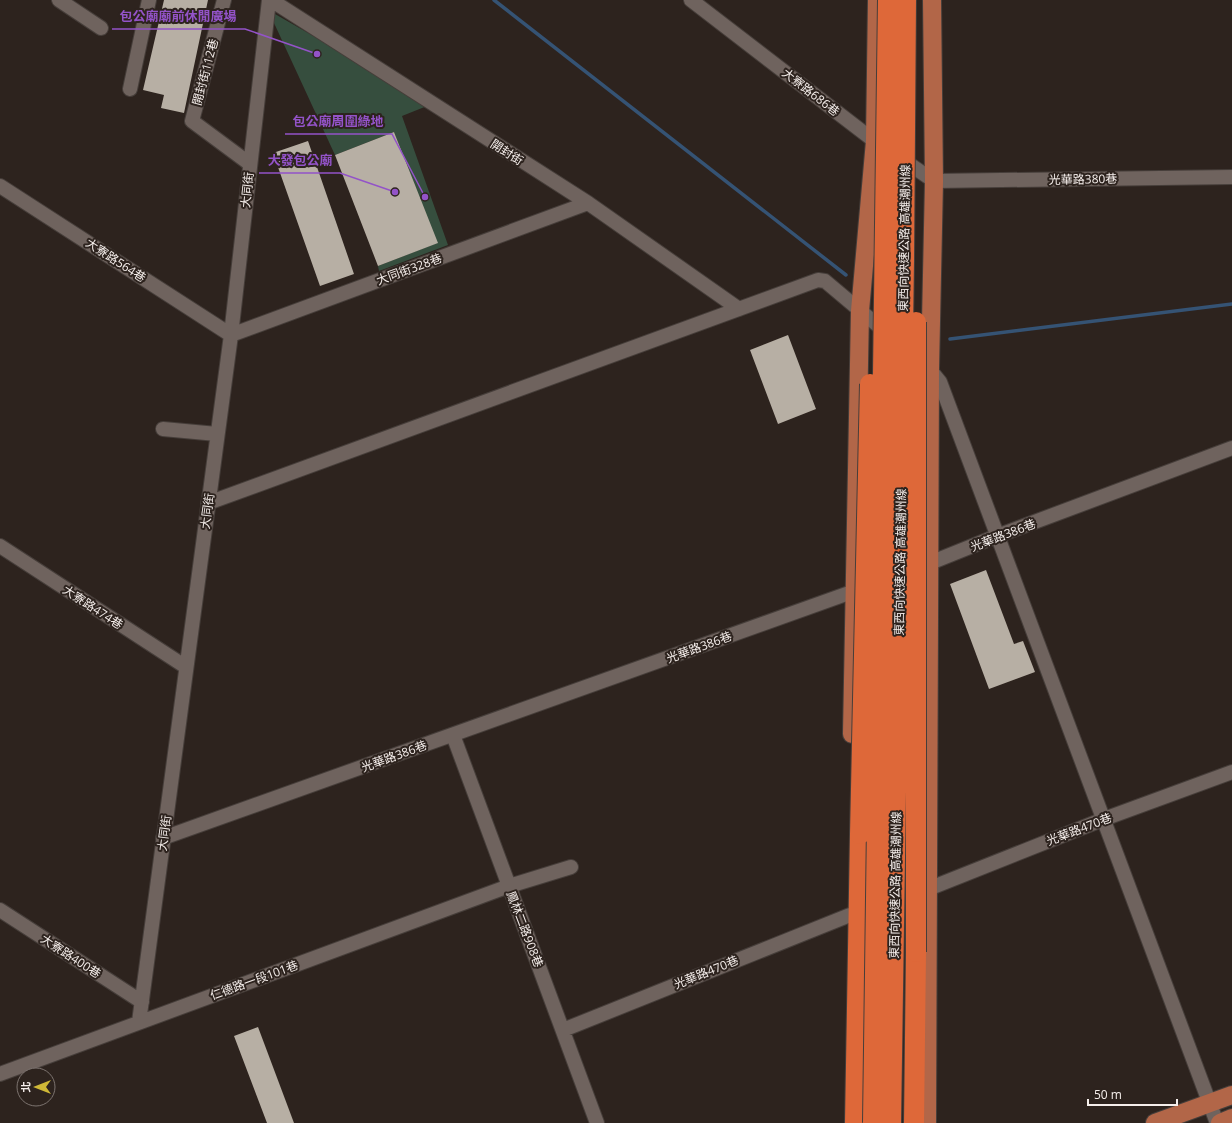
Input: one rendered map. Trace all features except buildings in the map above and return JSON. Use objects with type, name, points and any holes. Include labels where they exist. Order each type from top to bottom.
[{"type":"highway","name":"東西向快速公路 高雄潮州線","points":[[873,1123],[881,144],[888,0]]},
{"type":"highway","name":"東西向快速公路 高雄潮州線","points":[[891,1123],[904,285],[906,0]]},
{"type":"highway","points":[[909,0],[912,29],[917,434],[916,952],[914,1123]]},
{"type":"highway","points":[[855,1123],[867,455],[881,144]]},
{"type":"main road","points":[[846,1123],[860,311],[881,144],[877,0]]},
{"type":"main road","points":[[927,1123],[930,368],[934,181],[932,0]]},
{"type":"main road","points":[[1155,1123],[1232,1095]]},
{"type":"main road","points":[[1218,1123],[1232,1118]]},
{"type":"street","points":[[59,0],[101,28]]},
{"type":"street","points":[[130,89],[149,0]]},
{"type":"street","name":"開封街112巷","points":[[224,0],[192,121],[250,164]]},
{"type":"street","name":"大同街","points":[[140,1022],[163,838],[231,334],[270,0]]},
{"type":"street","name":"開封街","points":[[270,0],[588,204],[739,309]]},
{"type":"street","name":"大寮路686巷","points":[[691,0],[881,144],[934,181]]},
{"type":"street","name":"光華路380巷","points":[[934,181],[1232,177]]},
{"type":"street","name":"大寮路564巷","points":[[0,186],[231,334]]},
{"type":"street","name":"大同街328巷","points":[[231,334],[588,204]]},
{"type":"street","points":[[208,503],[818,280],[825,281],[930,368],[940,382],[1218,1123]]},
{"type":"street","points":[[163,429],[217,434]]},
{"type":"street","name":"光華路386巷","points":[[163,838],[929,564],[997,536],[1232,448]]},
{"type":"street","name":"大寮路474巷","points":[[0,546],[186,667]]},
{"type":"street","name":"鳳林二路908巷","points":[[453,735],[596,1123]]},
{"type":"street","name":"光華路470巷","points":[[928,889],[1104,819],[1232,772]]},
{"type":"street","name":"仁德路一段101巷","points":[[0,1074],[509,886],[571,867]]},
{"type":"street","name":"大寮路400巷","points":[[0,910],[142,1002]]},
{"type":"street","name":"光華路470巷","points":[[563,1030],[850,914]]},
{"type":"green space","points":[[268,10],[432,104],[402,116],[448,245],[379,271],[378,266],[437,243],[394,132],[335,155]]},
{"type":"waterway","points":[[494,0],[846,275]]},
{"type":"waterway","points":[[950,339],[1232,304]]},
{"type":"place","name":"包公廟廟前休閒廣場","points":[[317,54]]},
{"type":"place","name":"大發包公廟","points":[[395,192]]},
{"type":"place","name":"包公廟周圍綠地","points":[[425,197]]}]
